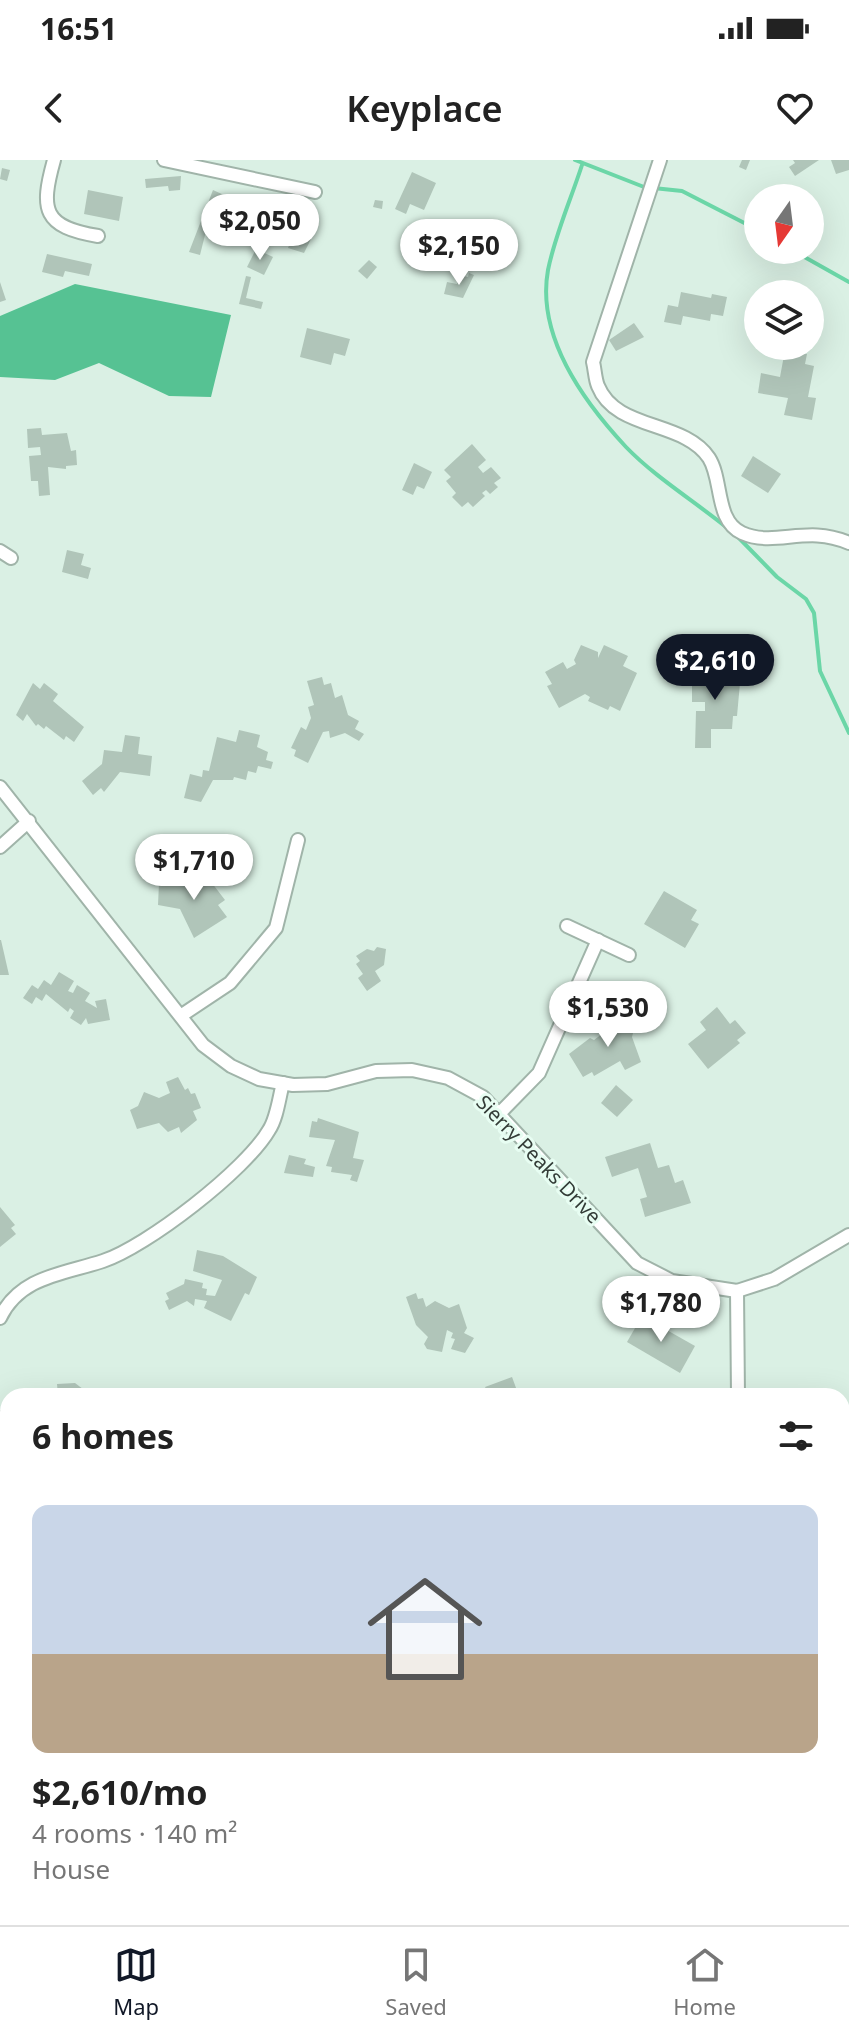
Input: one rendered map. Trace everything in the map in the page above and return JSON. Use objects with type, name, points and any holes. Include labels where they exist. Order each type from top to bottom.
[{"type":"street","points":[[54,160],[45,198],[48,212],[54,222],[73,232],[98,236]]},
{"type":"street","points":[[164,160],[315,192]]},
{"type":"street","points":[[660,160],[593,362],[598,388],[619,410],[692,440],[709,458],[721,489],[723,514],[737,531],[760,540],[812,534],[849,543]]},
{"type":"street","name":"Sierry Peaks Drive","points":[[0,787],[203,1045],[231,1066],[259,1079],[283,1083],[327,1084],[376,1071],[412,1070],[448,1078],[483,1097],[637,1263],[672,1281],[737,1291],[774,1279],[849,1235]]},
{"type":"street","points":[[0,847],[29,821]]},
{"type":"street","points":[[182,1015],[230,983],[276,928],[298,840]]},
{"type":"street","points":[[567,926],[629,955]]},
{"type":"street","points":[[499,1114],[539,1073],[598,940]]},
{"type":"street","points":[[0,1318],[20,1291],[50,1274],[104,1261],[153,1236],[245,1160],[270,1129],[283,1083]]},
{"type":"street","points":[[737,1291],[738,1388]]},
{"type":"green space","points":[[75,284],[231,315],[211,397],[169,396],[99,363],[55,380],[0,377],[0,316]]},
{"type":"building","points":[[742,160],[750,160],[746,170],[739,167]]},
{"type":"building","points":[[793,160],[819,160],[795,176],[789,167],[795,163]]},
{"type":"building","points":[[831,160],[849,160],[849,170],[836,174]]},
{"type":"building","points":[[2,168],[10,170],[7,181],[0,179]]},
{"type":"building","points":[[412,172],[436,183],[424,210],[410,204],[406,214],[395,209]]},
{"type":"building","points":[[181,176],[180,190],[169,191],[168,186],[146,188],[145,179]]},
{"type":"building","points":[[88,190],[123,197],[119,221],[84,214]]},
{"type":"building","points":[[213,190],[224,195],[222,201],[225,203],[205,235],[200,255],[189,252]]},
{"type":"building","points":[[375,200],[383,201],[382,209],[373,207]]},
{"type":"building","points":[[298,216],[313,220],[308,233],[313,235],[304,253],[288,248],[290,243],[282,241],[286,228],[293,230]]},
{"type":"building","points":[[256,249],[273,257],[264,275],[247,267]]},
{"type":"building","points":[[47,254],[92,264],[89,276],[65,271],[63,277],[42,272]]},
{"type":"building","points":[[369,260],[377,267],[367,279],[358,271]]},
{"type":"building","points":[[469,273],[474,275],[463,298],[444,294],[447,282],[457,284],[459,275],[468,277]]},
{"type":"building","points":[[246,276],[251,277],[246,298],[263,302],[261,309],[239,304]]},
{"type":"building","points":[[0,282],[6,300],[0,302]]},
{"type":"building","points":[[681,292],[711,298],[712,294],[727,297],[723,316],[711,314],[710,321],[683,316],[681,325],[664,322],[668,305],[678,307]]},
{"type":"building","points":[[634,323],[644,337],[616,351],[609,340]]},
{"type":"building","points":[[307,328],[350,339],[345,356],[334,353],[331,365],[300,357]]},
{"type":"building","points":[[783,360],[806,360],[805,364],[814,366],[808,397],[816,398],[812,420],[784,415],[788,398],[758,393],[761,373],[780,377]]},
{"type":"building","points":[[41,428],[42,435],[67,433],[71,451],[76,450],[77,465],[66,466],[66,469],[48,467],[50,495],[39,496],[38,481],[31,481],[29,456],[41,455],[40,447],[28,448],[27,429]]},
{"type":"building","points":[[472,444],[486,460],[478,467],[483,473],[491,467],[501,478],[494,483],[498,487],[490,494],[486,490],[482,493],[485,496],[473,507],[468,502],[462,507],[452,497],[456,493],[446,481],[451,477],[444,470]]},
{"type":"building","points":[[753,456],[781,474],[768,493],[741,476]]},
{"type":"building","points":[[414,463],[432,472],[424,489],[417,486],[413,495],[402,490]]},
{"type":"building","points":[[67,550],[84,554],[81,565],[91,568],[88,579],[62,572]]},
{"type":"building","points":[[581,645],[598,652],[598,658],[604,645],[628,656],[623,666],[637,673],[620,711],[610,706],[608,710],[588,701],[590,697],[585,694],[559,708],[547,686],[552,684],[545,672],[563,662],[567,669],[576,664],[574,660]]},
{"type":"building","points":[[715,667],[733,667],[733,672],[741,672],[737,716],[733,716],[732,729],[711,729],[711,748],[695,748],[696,711],[705,711],[705,702],[692,702],[692,672],[715,673]]},
{"type":"building","points":[[322,677],[324,685],[331,683],[335,698],[342,695],[348,715],[359,721],[355,729],[364,734],[359,741],[345,733],[330,738],[329,731],[323,732],[308,763],[294,756],[296,750],[291,748],[301,727],[306,730],[311,718],[308,707],[314,705],[307,681]]},
{"type":"building","points":[[33,683],[40,689],[44,683],[58,694],[53,701],[84,727],[74,742],[66,736],[64,740],[46,726],[44,729],[38,724],[36,726],[27,714],[23,721],[16,715]]},
{"type":"building","points":[[239,730],[260,735],[257,747],[268,752],[266,760],[273,762],[271,769],[258,766],[256,773],[248,771],[246,780],[234,777],[233,780],[213,780],[201,802],[184,798],[190,774],[202,777],[203,770],[209,771],[217,737],[236,742]]},
{"type":"building","points":[[125,735],[140,737],[138,754],[152,756],[150,776],[120,772],[104,792],[101,788],[93,795],[82,781],[102,764],[104,750],[122,752]]},
{"type":"building","points":[[205,874],[225,900],[218,905],[227,917],[194,938],[180,909],[158,905],[159,883]]},
{"type":"building","points":[[664,891],[697,910],[691,920],[699,924],[685,948],[644,924]]},
{"type":"building","points":[[1,940],[9,975],[0,975]]},
{"type":"building","points":[[377,947],[386,949],[384,965],[375,971],[381,981],[367,991],[358,978],[363,974],[356,964],[360,961],[356,956],[367,949],[374,951]]},
{"type":"building","points":[[59,972],[74,981],[68,991],[73,993],[77,985],[90,993],[85,1001],[97,1008],[95,1001],[106,999],[110,1020],[88,1024],[86,1018],[81,1025],[70,1018],[74,1011],[70,1008],[68,1012],[46,994],[42,1001],[36,997],[32,1004],[23,998],[32,985],[38,989],[44,980],[51,985]]},
{"type":"building","points":[[717,1007],[730,1024],[735,1020],[746,1033],[737,1040],[740,1043],[708,1069],[688,1044],[706,1030],[700,1022]]},
{"type":"building","points":[[621,1013],[637,1017],[632,1037],[641,1062],[625,1070],[620,1061],[594,1076],[592,1072],[583,1077],[569,1054],[590,1038],[594,1040],[606,1031],[610,1035],[616,1031]]},
{"type":"building","points":[[178,1077],[185,1090],[188,1088],[191,1094],[195,1093],[201,1108],[193,1111],[197,1120],[181,1133],[179,1127],[168,1132],[159,1123],[137,1129],[130,1110],[138,1106],[144,1092],[159,1098],[170,1093],[166,1082]]},
{"type":"building","points":[[616,1085],[633,1100],[617,1117],[601,1103]]},
{"type":"building","points":[[318,1118],[359,1132],[353,1158],[364,1160],[357,1182],[350,1180],[352,1175],[331,1172],[332,1167],[326,1166],[335,1140],[309,1137],[312,1121],[317,1122]]},
{"type":"building","points":[[650,1143],[658,1168],[669,1165],[675,1183],[683,1180],[691,1203],[645,1217],[640,1199],[647,1197],[638,1168],[612,1177],[605,1157]]},
{"type":"building","points":[[289,1155],[306,1159],[304,1164],[315,1167],[313,1177],[284,1173]]},
{"type":"building","points":[[0,1207],[15,1225],[11,1228],[16,1234],[0,1247]]},
{"type":"building","points":[[197,1250],[223,1256],[257,1277],[231,1321],[204,1308],[207,1301],[195,1299],[194,1306],[187,1301],[169,1310],[166,1293],[184,1284],[185,1279],[203,1283],[202,1288],[207,1289],[206,1295],[215,1296],[222,1280],[193,1271]]},
{"type":"building","points":[[416,1293],[418,1299],[423,1298],[426,1307],[435,1301],[449,1308],[459,1304],[467,1328],[464,1333],[474,1338],[465,1353],[451,1349],[455,1339],[451,1338],[453,1333],[447,1330],[442,1352],[427,1349],[424,1344],[428,1337],[416,1325],[406,1297]]},
{"type":"building","points":[[642,1316],[695,1346],[680,1373],[627,1342]]},
{"type":"building","points":[[512,1377],[516,1388],[486,1388]]},
{"type":"building","points":[[75,1383],[82,1388],[57,1388],[57,1384]]},
{"type":"waterway","points":[[575,160],[644,187],[682,191],[744,223]]},
{"type":"waterway","points":[[582,165],[548,270],[546,295],[556,343],[579,388],[626,447],[662,479],[726,527]]},
{"type":"waterway","points":[[817,264],[849,282]]},
{"type":"waterway","points":[[736,535],[777,577],[806,599],[814,613],[820,671],[849,733]]}]
